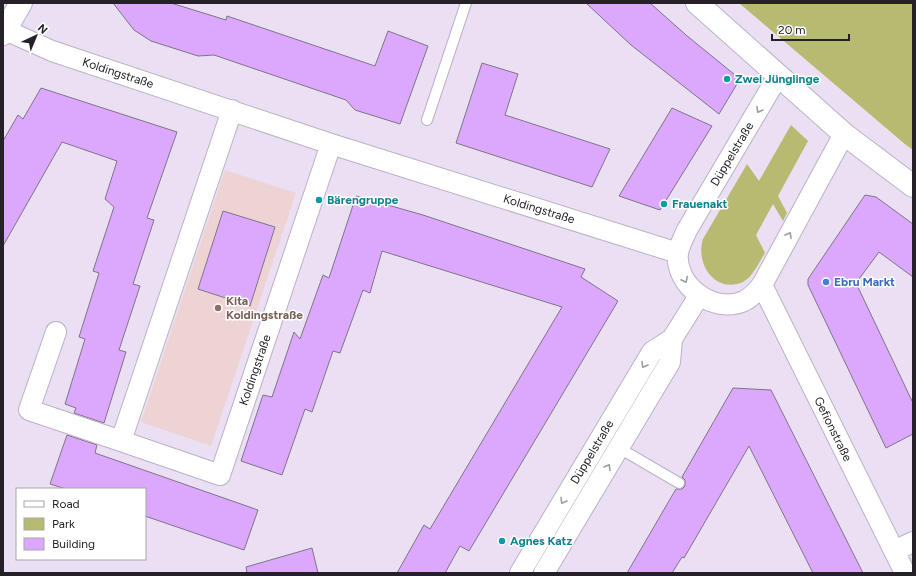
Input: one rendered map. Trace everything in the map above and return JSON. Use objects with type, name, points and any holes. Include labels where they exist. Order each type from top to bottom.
[{"type":"street","points":[[4,31],[21,3]]},
{"type":"street","points":[[697,3],[844,134],[913,186]]},
{"type":"street","name":"Koldingstraße","points":[[4,31],[52,51],[331,144],[678,253]]},
{"type":"street","name":"Düppelstraße","points":[[678,253],[687,230],[778,76]]},
{"type":"street","points":[[121,441],[232,110]]},
{"type":"street","points":[[678,253],[679,268],[688,286],[699,296],[716,303],[731,304],[744,302],[762,285],[844,134]]},
{"type":"street","name":"Koldingstraße","points":[[56,332],[29,410],[220,475],[331,144]]},
{"type":"street","name":"Gefionstraße","points":[[762,285],[905,573]]},
{"type":"street","name":"Düppelstraße","points":[[520,573],[652,352],[672,339],[699,296]]},
{"type":"street","name":"Düppelstraße","points":[[544,573],[670,362],[672,339]]},
{"type":"street","points":[[894,551],[913,542]]},
{"type":"lane","points":[[427,120],[466,3]]},
{"type":"lane","points":[[619,448],[679,483]]},
{"type":"shaded area","name":"Kita Koldingstraße","points":[[225,170],[296,193],[211,446],[141,422]]},
{"type":"green space","points":[[739,3],[913,3],[913,150],[906,145]]},
{"type":"green space","points":[[791,125],[808,141],[778,196],[787,213],[783,221],[773,204],[756,235],[765,253],[756,269],[747,280],[733,285],[716,281],[705,267],[702,258],[701,249],[703,239],[747,164],[759,181]]},
{"type":"building","points":[[113,3],[171,3],[226,20],[227,16],[375,66],[388,31],[428,46],[400,124],[355,110],[346,100],[214,55],[198,56],[151,41],[134,30]]},
{"type":"building","points":[[586,3],[650,3],[686,35],[740,79],[719,114],[631,45]]},
{"type":"building","points":[[482,63],[518,74],[505,115],[610,149],[592,187],[456,143]]},
{"type":"building","points":[[41,88],[177,132],[147,218],[154,220],[133,284],[140,286],[119,350],[126,352],[104,423],[74,413],[76,408],[65,404],[85,339],[79,337],[99,273],[93,271],[114,207],[105,199],[117,161],[62,142],[3,246],[3,141],[18,115],[23,119]]},
{"type":"building","points":[[672,108],[712,126],[660,210],[619,196]]},
{"type":"building","points":[[865,195],[876,197],[913,224],[913,277],[879,252],[856,283],[913,403],[913,434],[886,448],[808,285],[808,279]]},
{"type":"building","points":[[356,196],[423,215],[585,269],[581,277],[618,301],[469,551],[460,546],[445,573],[397,573],[424,525],[430,529],[562,307],[382,251],[370,293],[363,290],[340,353],[333,351],[312,412],[305,409],[282,475],[241,461],[263,395],[272,397],[294,332],[300,339],[323,275],[329,278]]},
{"type":"building","points":[[223,211],[275,227],[250,306],[198,289]]},
{"type":"building","points":[[733,388],[771,390],[863,573],[813,573],[749,446],[684,558],[682,557],[672,573],[627,573],[676,489],[682,489],[685,486],[685,480],[682,477]]},
{"type":"building","points":[[67,435],[97,445],[95,453],[258,510],[244,550],[146,516],[146,488],[63,488],[50,484]]},
{"type":"building","points":[[312,548],[318,573],[247,573],[246,567]]},
{"type":"place","name":"Zwei Jünglinge","points":[[727,79]]},
{"type":"place","name":"Bärengruppe","points":[[319,200]]},
{"type":"place","name":"Frauenakt","points":[[664,204]]},
{"type":"place","name":"Ebru Markt","points":[[826,282]]},
{"type":"place","name":"Kita Koldingstraße","points":[[218,308]]},
{"type":"place","name":"Agnes Katz","points":[[502,541]]}]
